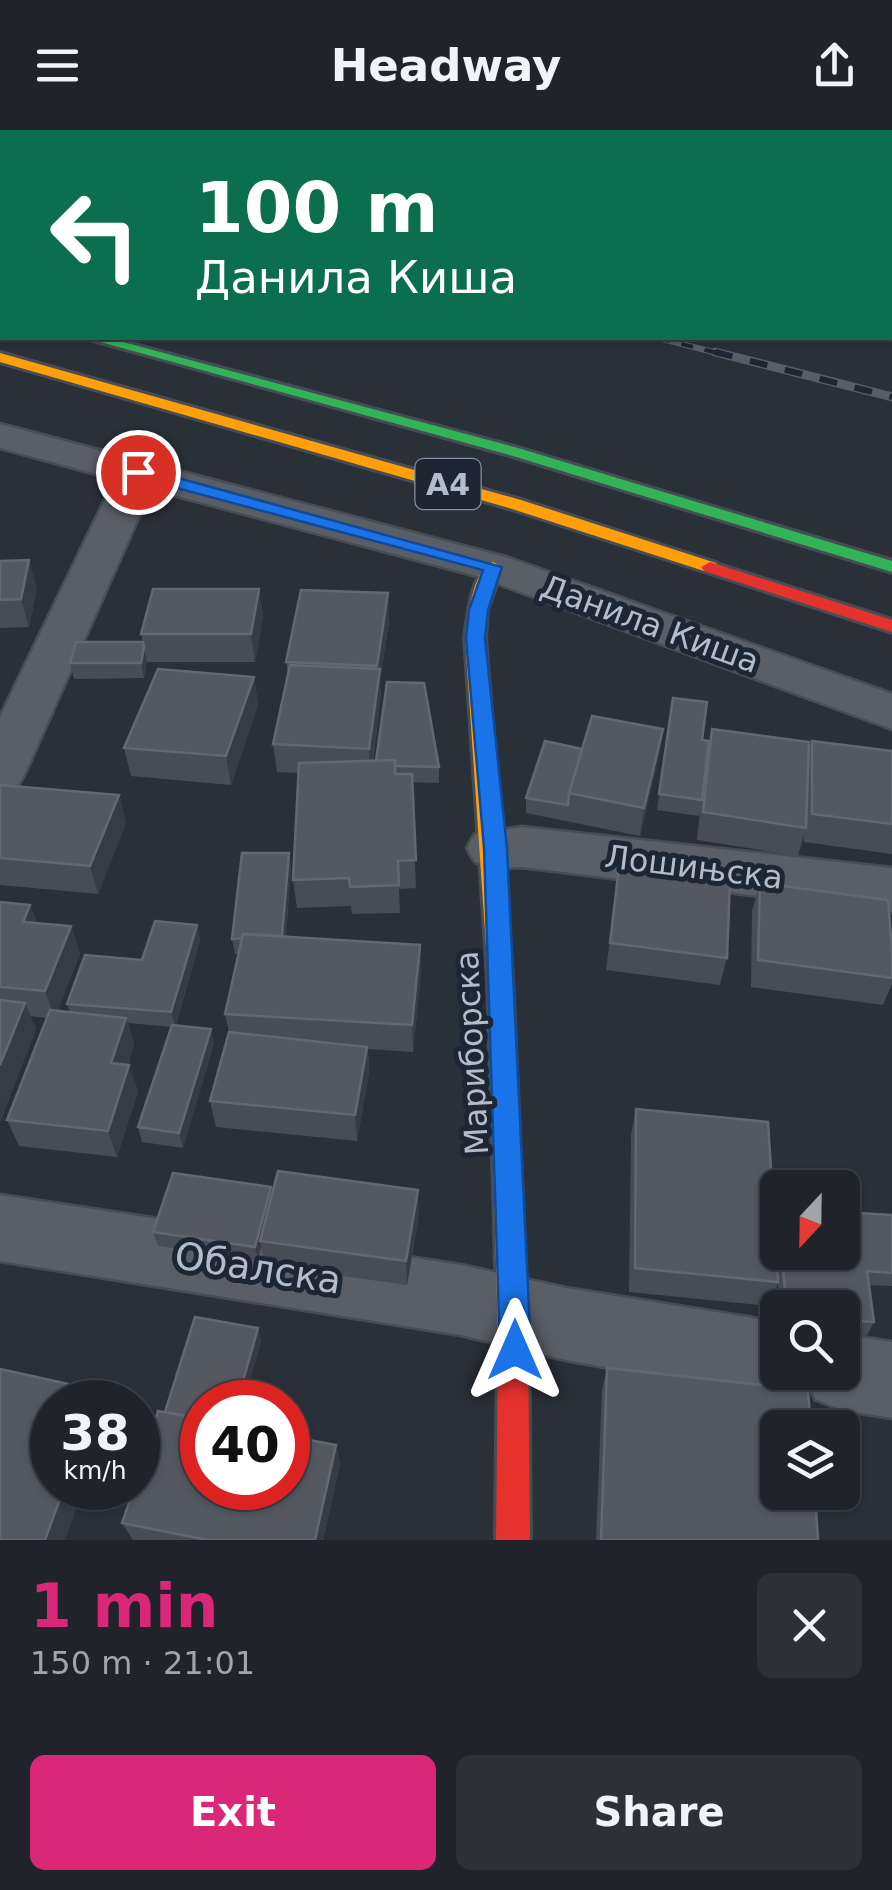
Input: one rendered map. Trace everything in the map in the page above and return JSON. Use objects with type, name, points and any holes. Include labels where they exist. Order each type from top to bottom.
[{"type":"main road","name":"A4","points":[[100,340],[512,450],[892,567]]},
{"type":"main road","name":"A4","points":[[0,356],[514,504],[892,626]]},
{"type":"main road","name":"Мариборска","points":[[493,567],[478,610],[476,638],[495,848],[516,1312],[512,1540]]},
{"type":"street","name":"Данила Киша","points":[[0,436],[493,567],[892,712]]},
{"type":"street","points":[[0,772],[138,472]]},
{"type":"street","name":"Лошињска","points":[[495,848],[892,890]]},
{"type":"street","name":"Обалска","points":[[0,1228],[516,1312],[760,1357]]},
{"type":"street","points":[[860,1375],[892,1380]]},
{"type":"building","points":[[29,560],[21,599],[0,600],[0,561]]},
{"type":"building","points":[[153,589],[259,589],[251,634],[141,634]]},
{"type":"building","points":[[301,590],[388,593],[377,666],[286,662]]},
{"type":"building","points":[[76,642],[143,642],[141,663],[70,663]]},
{"type":"building","points":[[290,665],[380,669],[369,749],[273,744]]},
{"type":"building","points":[[158,669],[254,677],[226,756],[124,748]]},
{"type":"building","points":[[387,682],[424,683],[439,767],[395,766],[395,760],[376,761]]},
{"type":"building","points":[[673,698],[707,702],[702,740],[709,741],[702,800],[659,794]]},
{"type":"building","points":[[592,716],[663,729],[644,808],[569,793]]},
{"type":"building","points":[[712,729],[809,742],[806,828],[703,812]]},
{"type":"building","points":[[545,741],[582,749],[568,805],[526,798]]},
{"type":"building","points":[[812,741],[892,751],[892,824],[812,814]]},
{"type":"building","points":[[395,760],[395,774],[412,774],[416,860],[398,861],[399,885],[350,887],[349,878],[293,880],[299,763]]},
{"type":"building","points":[[0,785],[119,795],[90,866],[0,858]]},
{"type":"building","points":[[242,853],[289,853],[282,936],[243,934],[242,938],[232,939]]},
{"type":"building","points":[[619,867],[730,881],[727,958],[610,943]]},
{"type":"building","points":[[760,883],[888,900],[892,978],[758,960]]},
{"type":"building","points":[[0,902],[30,905],[23,922],[71,926],[45,991],[0,987]]},
{"type":"building","points":[[155,921],[197,925],[171,1012],[67,1004],[85,955],[142,960]]},
{"type":"building","points":[[243,934],[420,945],[412,1025],[225,1014]]},
{"type":"building","points":[[0,1000],[25,1003],[0,1065]]},
{"type":"building","points":[[50,1010],[126,1018],[111,1063],[129,1065],[108,1131],[7,1120]]},
{"type":"building","points":[[172,1025],[211,1029],[179,1133],[138,1127]]},
{"type":"building","points":[[229,1032],[367,1047],[355,1115],[210,1101]]},
{"type":"building","points":[[636,1109],[768,1122],[771,1170],[760,1170],[760,1270],[777,1270],[778,1282],[635,1268]]},
{"type":"building","points":[[278,1171],[418,1190],[406,1261],[260,1241]]},
{"type":"building","points":[[173,1173],[271,1187],[255,1247],[153,1232]]},
{"type":"building","points":[[860,1213],[892,1215],[892,1273],[867,1271],[874,1322],[860,1321],[860,1290],[785,1290],[783,1270],[860,1270]]},
{"type":"building","points":[[195,1317],[258,1328],[243,1380],[180,1380],[180,1415],[165,1412]]},
{"type":"building","points":[[607,1368],[760,1385],[760,1390],[808,1390],[810,1410],[760,1410],[760,1510],[816,1510],[818,1540],[601,1540]]},
{"type":"building","points":[[0,1369],[50,1380],[30,1380],[30,1510],[56,1510],[45,1540],[0,1540]]},
{"type":"building","points":[[160,1411],[180,1415],[180,1510],[310,1510],[310,1440],[336,1445],[315,1540],[207,1540],[122,1523],[126,1510],[160,1510]]},
{"type":"railway","points":[[666,340],[725,355]]},
{"type":"railway","points":[[715,352],[892,397]]},
{"type":"traffic: fast","points":[[100,340],[512,451],[892,567]]},
{"type":"traffic: slow","points":[[0,357],[515,504],[710,567]]},
{"type":"traffic: slow","points":[[493,567],[478,610],[475,638],[500,976],[513,1336]]},
{"type":"traffic: jam","points":[[710,567],[892,626]]},
{"type":"traffic: jam","points":[[513,1336],[513,1540]]},
{"type":"route","points":[[138,472],[493,567],[478,610],[476,638],[495,848],[515,1350]]}]
